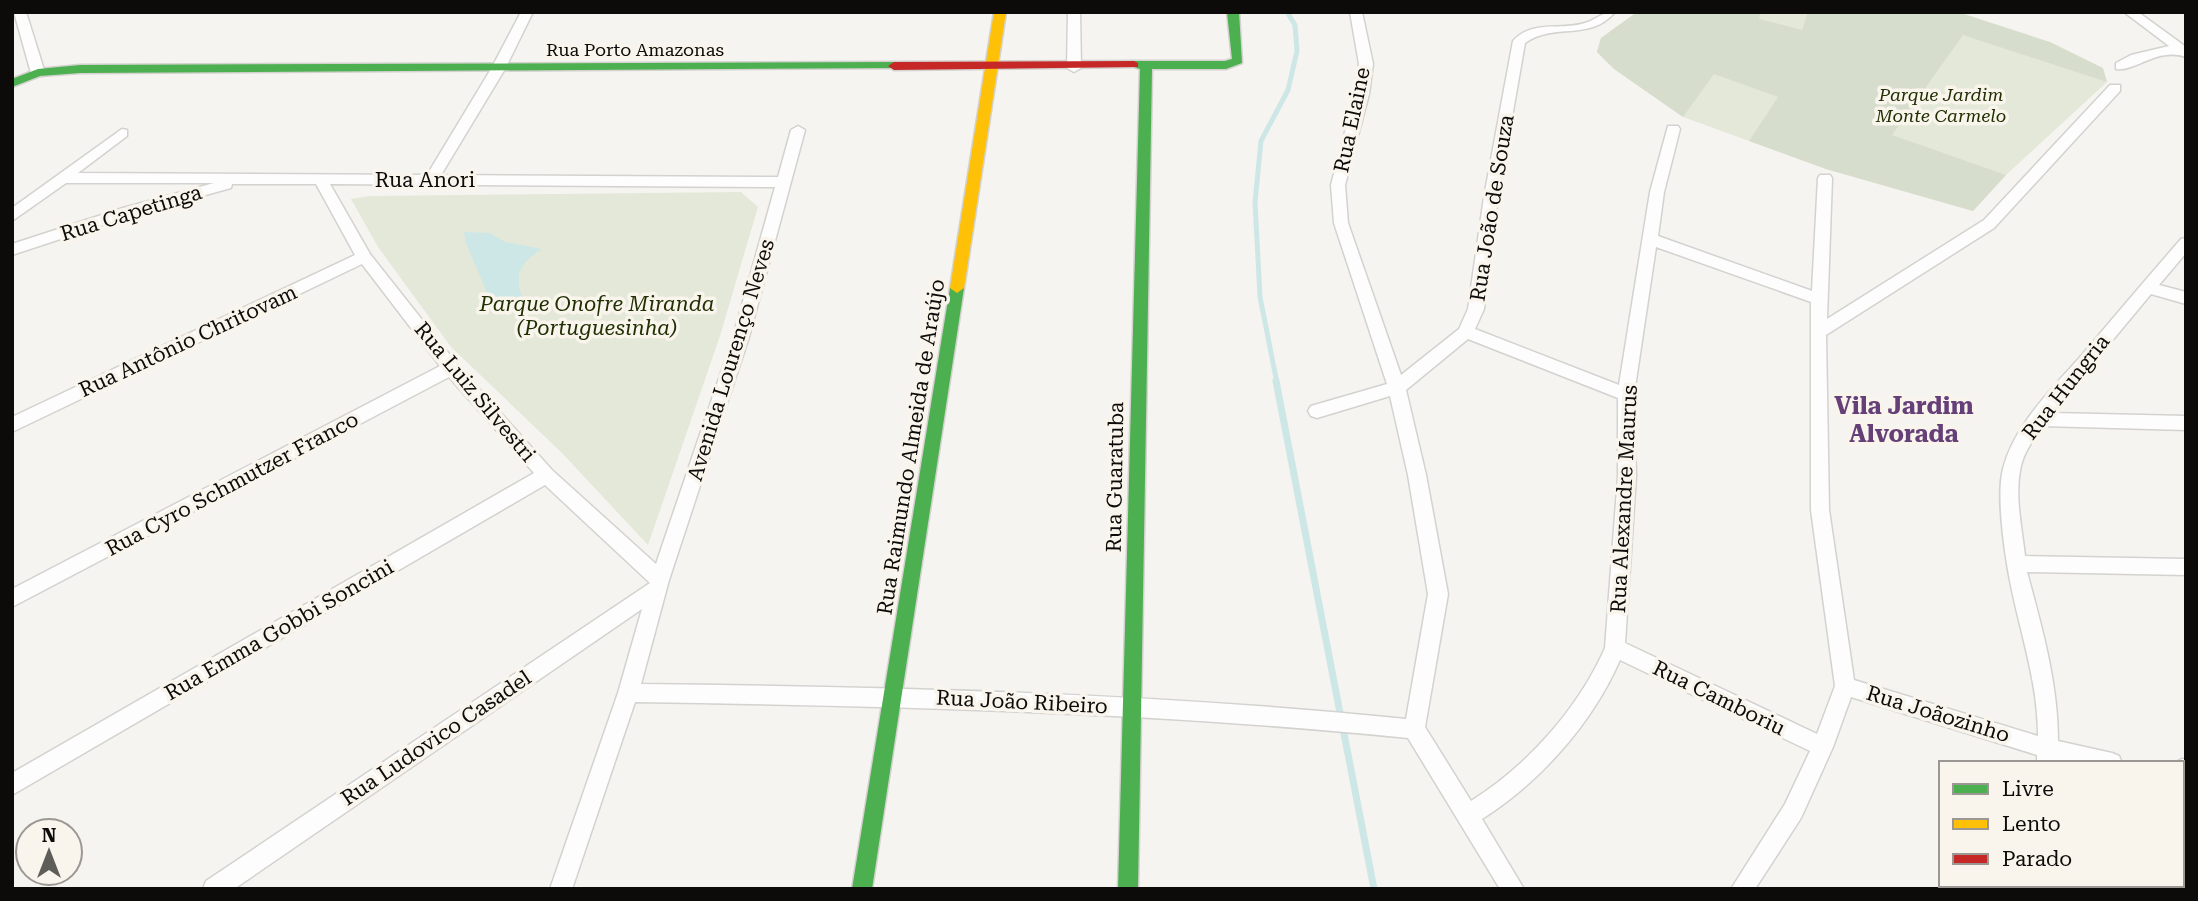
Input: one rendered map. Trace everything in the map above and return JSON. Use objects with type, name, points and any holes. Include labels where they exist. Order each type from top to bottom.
[{"type":"street","points":[[20,12],[38,73]]},
{"type":"street","points":[[431,180],[498,69],[527,12]]},
{"type":"street","name":"Rua Raimundo Almeida de Araújo","points":[[862,889],[1000,12]]},
{"type":"street","points":[[1074,12],[1074,68]]},
{"type":"street","name":"Rua Porto Amazonas","points":[[12,83],[38,73],[80,69],[1074,68],[1231,65],[1238,61],[1233,12]]},
{"type":"street","name":"Rua Elaine","points":[[1356,12],[1365,48],[1365,78],[1344,156],[1338,185],[1339,203],[1347,246],[1397,388]]},
{"type":"street","name":"Rua João de Souza","points":[[1466,332],[1476,309],[1491,197],[1519,41],[1534,31],[1584,29],[1602,21],[1609,12]]},
{"type":"street","points":[[2130,12],[2182,50]]},
{"type":"street","points":[[2121,66],[2136,58],[2182,50]]},
{"type":"street","name":"Rua Guaratuba","points":[[1128,889],[1146,67]]},
{"type":"street","points":[[1818,332],[1990,224],[2115,88]]},
{"type":"street","name":"Rua Alexandre Maurus","points":[[1469,815],[1505,792],[1554,744],[1602,678],[1615,648],[1627,476],[1626,394],[1657,192],[1673,129]]},
{"type":"street","name":"Avenida Lourenço Neves","points":[[561,889],[628,693],[659,584],[741,337],[798,130]]},
{"type":"street","points":[[12,216],[122,134]]},
{"type":"street","name":"Rua Anori","points":[[65,177],[785,183]]},
{"type":"street","points":[[1742,889],[1793,811],[1823,747],[1845,685],[1820,510],[1818,332],[1825,178]]},
{"type":"street","name":"Rua Capetinga","points":[[12,250],[128,211],[251,179]]},
{"type":"street","name":"Rua Luiz Silvestri","points":[[320,179],[364,257],[452,368],[547,475],[659,584]]},
{"type":"street","points":[[1650,239],[1819,299]]},
{"type":"street","name":"Rua Hungria","points":[[2049,756],[2048,712],[2038,653],[2012,540],[2011,470],[2019,449],[2037,419],[2186,243]]},
{"type":"street","name":"Rua Antônio Chritovam","points":[[12,425],[364,257]]},
{"type":"street","points":[[2148,286],[2163,293],[2186,298]]},
{"type":"street","points":[[1317,411],[1397,388],[1466,332],[1626,394]]},
{"type":"street","name":"Rua Cyro Schmutzer Franco","points":[[12,599],[452,368]]},
{"type":"street","points":[[1397,388],[1417,475],[1438,594],[1414,729],[1513,889]]},
{"type":"street","points":[[2037,419],[2186,423]]},
{"type":"street","name":"Rua Emma Gobbi Soncini","points":[[12,785],[547,475]]},
{"type":"street","points":[[2016,564],[2186,567]]},
{"type":"street","name":"Rua Ludovico Casadel","points":[[214,889],[659,584]]},
{"type":"street","name":"Rua Camboriu","points":[[1615,648],[1823,747]]},
{"type":"street","name":"Rua Joãozinho","points":[[1845,685],[2049,756],[2094,761]]},
{"type":"street","name":"Rua João Ribeiro","points":[[628,693],[893,696],[1335,720],[1414,729]]},
{"type":"green space","name":"Parque Jardim Monte Carmelo","points":[[1637,12],[1958,12],[2103,71],[2107,82],[2006,175],[1973,211],[1826,169],[1683,117],[1614,69],[1597,52],[1601,38]]},
{"type":"green space","name":"Parque Jardim Monte Carmelo","points":[[1637,12],[1761,12],[1759,19],[1802,30],[1808,12],[1958,12],[2050,42],[2103,68],[2107,82],[1963,35],[1892,135],[2006,175],[1973,211],[1826,169],[1749,141],[1778,97],[1714,74],[1683,117],[1614,69],[1597,52],[1601,38]]},
{"type":"green space","name":"Parque Onofre Miranda (Portuguesinha)","points":[[741,192],[758,207],[720,336],[648,545],[562,453],[451,347],[378,247],[351,199],[370,196]]},
{"type":"water","points":[[464,232],[490,233],[505,242],[542,249],[525,263],[519,277],[526,314],[490,300]]},
{"type":"waterway","points":[[1277,383],[1260,297],[1255,202],[1261,141],[1288,90],[1297,51],[1295,25],[1287,12]]},
{"type":"waterway","points":[[1276,381],[1374,889]]},
{"type":"traffic: fast","points":[[1134,65],[1226,65],[1238,61],[1233,12]]},
{"type":"traffic: fast","points":[[12,83],[38,73],[80,69],[894,66]]},
{"type":"traffic: fast","points":[[1128,889],[1146,67]]},
{"type":"traffic: fast","points":[[862,889],[957,288]]},
{"type":"traffic: slow","points":[[957,288],[1000,12]]},
{"type":"traffic: jam","points":[[894,66],[1134,65]]},
{"type":"district","name":"Vila Jardim Alvorada","points":[[1904,420]]}]
